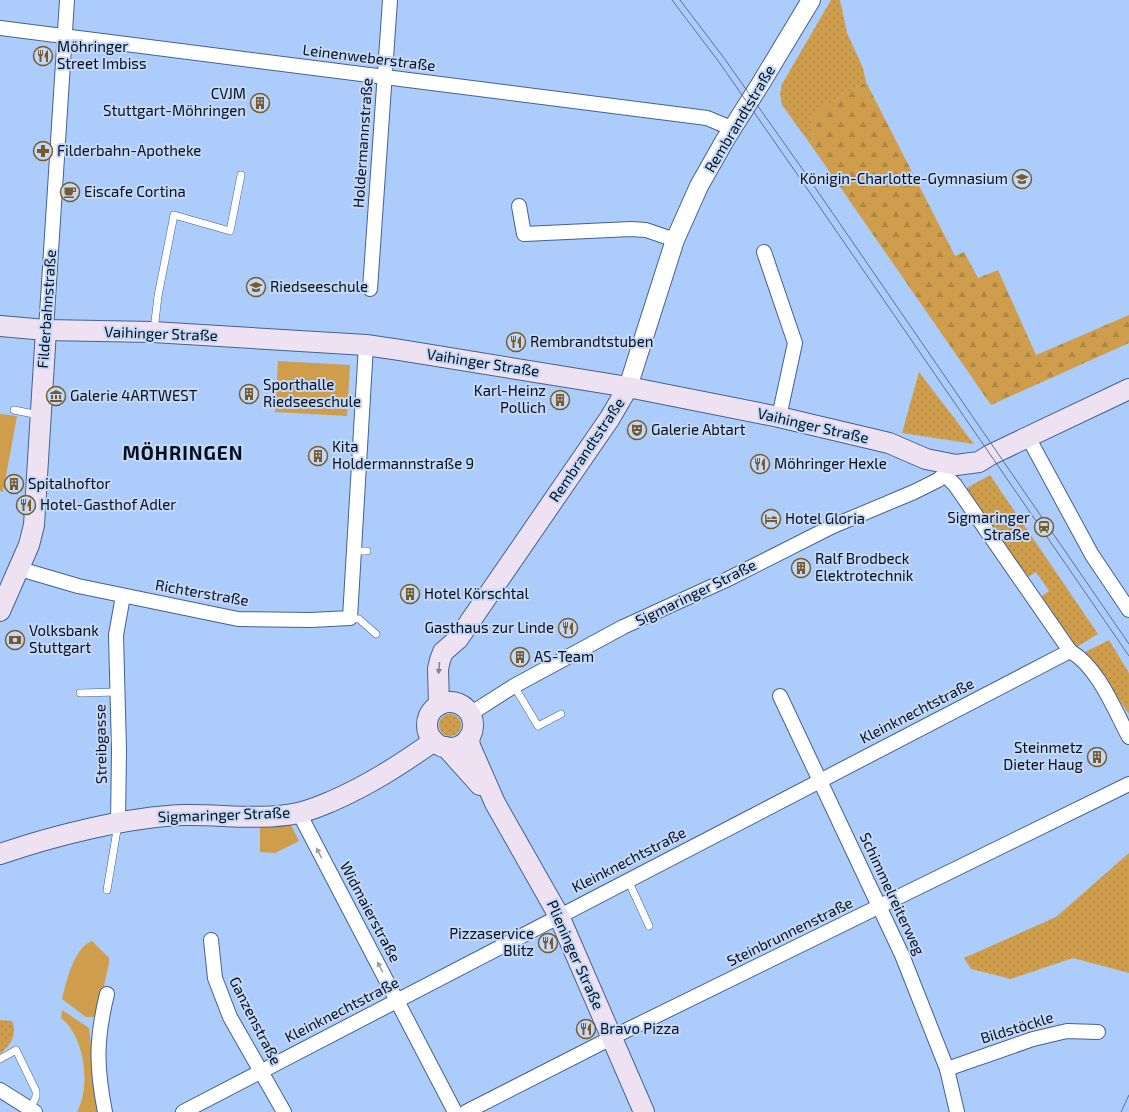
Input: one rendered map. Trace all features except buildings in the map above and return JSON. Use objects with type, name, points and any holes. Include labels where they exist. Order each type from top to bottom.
[{"type":"main road","name":"Vaihinger Straße","points":[[0,326],[46,330],[153,332],[366,345],[489,363],[628,386],[779,417],[889,443],[950,470]]},
{"type":"main road","name":"Filderbahnstraße","points":[[0,611],[30,545],[34,525],[46,330]]},
{"type":"main road","name":"Rembrandtstraße","points":[[439,705],[440,660],[443,652],[458,639],[610,418],[628,386]]},
{"type":"main road","name":"Sigmaringer Straße","points":[[950,470],[979,462],[988,456],[1129,389]]},
{"type":"main road","name":"Sigmaringer Straße","points":[[889,443],[917,444],[966,455],[988,456]]},
{"type":"main road","name":"Rembrandtstraße","points":[[458,639],[452,670],[453,694],[465,709]]},
{"type":"main road","points":[[446,702],[465,709],[473,726],[469,738],[459,746],[440,744],[430,735],[428,720],[430,713],[439,705],[446,702]]},
{"type":"main road","name":"Plieninger Straße","points":[[469,738],[470,746],[495,803],[559,916],[644,1112]]},
{"type":"main road","name":"Sigmaringer Straße","points":[[0,854],[29,844],[118,824],[162,816],[269,816],[299,813],[359,790],[440,744]]},
{"type":"main road","name":"Plieninger Straße","points":[[440,744],[495,803]]},
{"type":"street","name":"Filderbahnstraße","points":[[46,330],[68,0]]},
{"type":"street","name":"Holdermannstraße","points":[[370,289],[390,0]]},
{"type":"street","name":"Rembrandtstraße","points":[[628,386],[675,240],[700,186],[731,128],[761,83],[811,0]]},
{"type":"street","name":"Leinenweberstraße","points":[[0,28],[707,118],[731,128]]},
{"type":"street","points":[[519,206],[524,234],[631,228],[646,230],[675,240]]},
{"type":"street","points":[[764,252],[795,343],[779,417]]},
{"type":"street","points":[[350,618],[361,551],[366,345]]},
{"type":"street","points":[[1028,438],[1092,555],[1129,610]]},
{"type":"street","points":[[926,459],[929,474],[928,484]]},
{"type":"street","points":[[950,470],[955,485],[966,502],[1070,651],[1082,658],[1106,693],[1129,738]]},
{"type":"street","name":"Sigmaringer Straße","points":[[465,709],[514,686],[623,627],[726,580],[833,526],[914,492],[950,470]]},
{"type":"street","name":"Richterstraße","points":[[20,569],[78,586],[238,619],[311,620],[350,618]]},
{"type":"street","name":"Streibgasse","points":[[118,824],[119,750],[116,635],[123,596]]},
{"type":"street","name":"Kleinknechtstraße","points":[[183,1112],[1070,651]]},
{"type":"street","name":"Schimmelreiterweg","points":[[780,696],[905,962],[948,1069],[957,1112]]},
{"type":"street","name":"Steinbrunnenstraße","points":[[466,1112],[1129,784]]},
{"type":"street","name":"Widmaierstraße","points":[[299,813],[455,1112]]},
{"type":"street","name":"Ganzenstraße","points":[[211,940],[215,978],[230,1016],[284,1112]]},
{"type":"street","points":[[105,1112],[99,1081],[98,1053],[99,1026],[106,994]]},
{"type":"street","name":"Bildstöckle","points":[[948,1069],[1033,1039],[1067,1031],[1098,1032]]},
{"type":"street","points":[[0,1090],[32,1110]]},
{"type":"lane","points":[[153,332],[158,296],[174,215],[230,232],[241,175]]},
{"type":"lane","points":[[14,410],[40,415]]},
{"type":"lane","name":"Richterstraße","points":[[350,618],[359,619],[376,634]]},
{"type":"lane","points":[[514,686],[538,726],[561,714]]},
{"type":"lane","points":[[80,692],[117,692]]},
{"type":"lane","name":"Streibgasse","points":[[107,890],[118,824]]},
{"type":"lane","points":[[628,880],[649,926]]},
{"type":"lane","points":[[0,1059],[16,1050],[36,1091],[36,1097],[32,1110]]},
{"type":"green space","points":[[831,0],[840,0],[847,33],[863,68],[866,82],[813,113],[814,127],[811,145],[782,105],[780,94],[782,84]]},
{"type":"green space","points":[[866,82],[955,256],[964,252],[978,278],[998,270],[1036,355],[1129,315],[1129,343],[991,405],[811,145],[814,127],[812,113]]},
{"type":"green space","points":[[278,361],[350,365],[347,416],[275,412]]},
{"type":"green space","points":[[919,372],[974,444],[902,433]]},
{"type":"green space","points":[[0,414],[17,416],[3,492],[0,491]]},
{"type":"green space","points":[[990,475],[1098,634],[1075,648],[1039,598],[1049,591],[1036,572],[1025,579],[965,489]]},
{"type":"green space","points":[[1109,640],[1129,673],[1129,714],[1085,652]]},
{"type":"green space","points":[[450,714],[458,717],[461,725],[458,733],[450,736],[442,733],[439,725],[442,717]]},
{"type":"green space","points":[[260,825],[291,825],[299,841],[275,853],[260,852]]},
{"type":"green space","points":[[1129,853],[1129,973],[1073,958],[1011,979],[971,969],[964,958],[1056,917]]},
{"type":"green space","points":[[92,941],[109,958],[109,963],[99,1009],[94,1017],[86,1017],[62,999],[72,966],[80,950]]},
{"type":"green space","points":[[62,1010],[89,1028],[99,1112],[77,1112],[84,1089],[83,1062],[76,1037],[69,1026],[61,1018]]},
{"type":"green space","points":[[0,1020],[12,1021],[14,1031],[10,1043],[0,1054]]},
{"type":"tram line","points":[[672,0],[719,62],[1129,656]]},
{"type":"tram line","points":[[680,0],[724,58],[803,170],[1129,644]]},
{"type":"tram line","points":[[1121,1112],[1129,1095]]},
{"type":"place","name":"Möhringer Street Imbiss","points":[[43,56]]},
{"type":"place","name":"CVJM Stuttgart-Möhringen","points":[[260,103]]},
{"type":"place","name":"Filderbahn-Apotheke","points":[[43,151]]},
{"type":"place","name":"Königin-Charlotte-Gymnasium","points":[[1022,179]]},
{"type":"place","name":"Eiscafe Cortina","points":[[70,192]]},
{"type":"place","name":"Riedseeschule","points":[[256,287]]},
{"type":"place","name":"Rembrandtstuben","points":[[516,342]]},
{"type":"place","name":"Sporthalle Riedseeschule","points":[[249,394]]},
{"type":"place","name":"Galerie 4ARTWEST","points":[[56,396]]},
{"type":"place","name":"Karl-Heinz Pollich","points":[[560,400]]},
{"type":"place","name":"Galerie Abtart","points":[[637,430]]},
{"type":"place","name":"Kita Holdermannstraße 9","points":[[318,456]]},
{"type":"place","name":"Möhringer Hexle","points":[[760,464]]},
{"type":"place","name":"Spitalhoftor","points":[[14,484]]},
{"type":"place","name":"Hotel-Gasthof Adler","points":[[26,505]]},
{"type":"place","name":"Hotel Gloria","points":[[771,519]]},
{"type":"place","name":"Sigmaringer Straße","points":[[1044,527]]},
{"type":"place","name":"Ralf Brodbeck Elektrotechnik","points":[[801,568]]},
{"type":"place","name":"Hotel Körschtal","points":[[410,594]]},
{"type":"place","name":"Gasthaus zur Linde","points":[[568,628]]},
{"type":"place","name":"Volksbank Stuttgart","points":[[15,640]]},
{"type":"place","name":"AS-Team","points":[[520,657]]},
{"type":"place","name":"Steinmetz Dieter Haug","points":[[1097,757]]},
{"type":"place","name":"Pizzaservice Blitz","points":[[548,943]]},
{"type":"place","name":"Bravo Pizza","points":[[586,1029]]},
{"type":"district","name":"MÖHRINGEN","points":[[183,453]]}]
